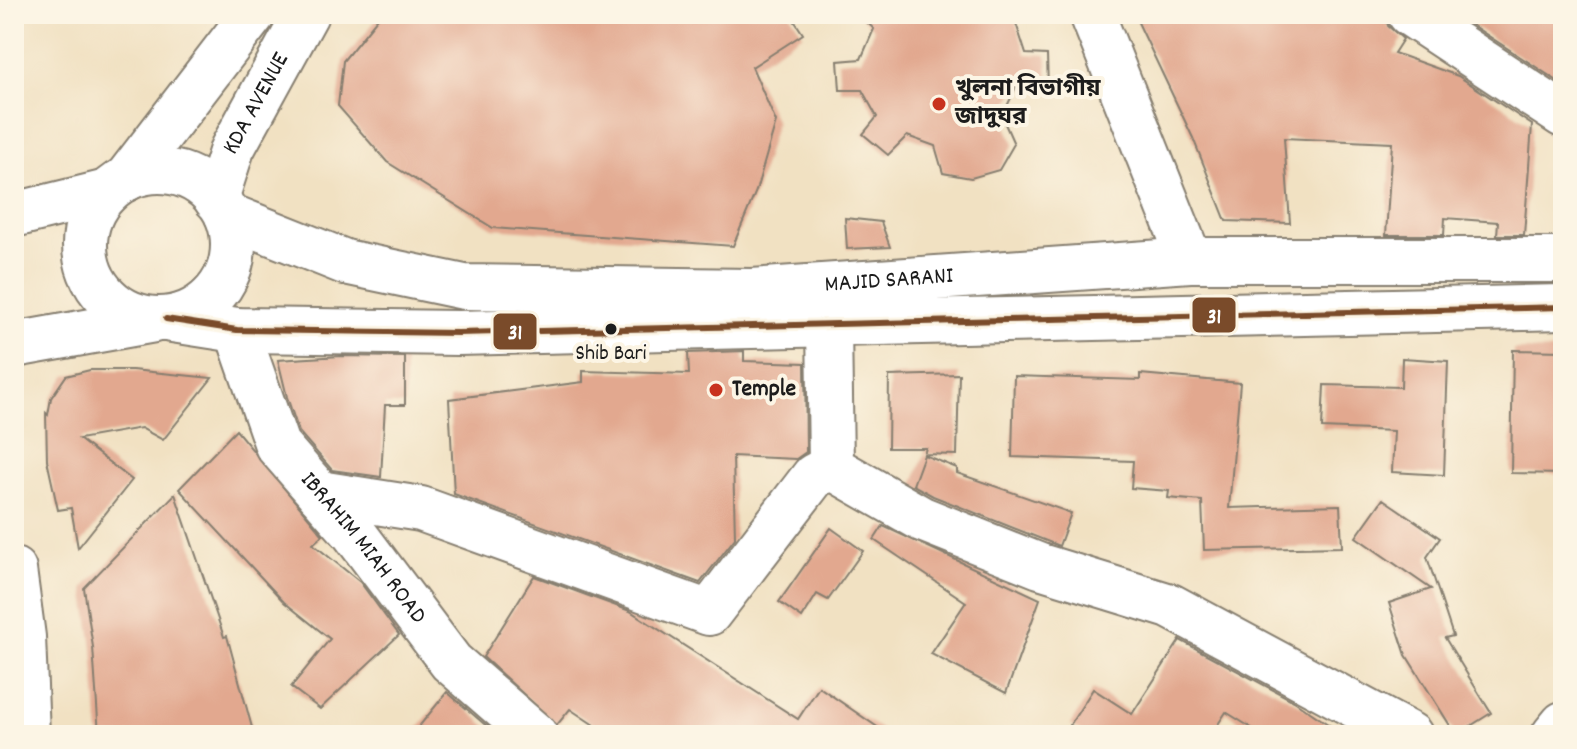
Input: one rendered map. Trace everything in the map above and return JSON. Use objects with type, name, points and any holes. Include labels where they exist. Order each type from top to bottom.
[{"type":"main road","points":[[14,215],[116,185],[153,172],[183,176],[221,207],[232,247],[225,278],[213,297],[196,310],[160,319],[133,315],[114,305],[99,290],[89,271],[84,250],[86,229],[94,209],[116,185],[253,14]]},
{"type":"main road","name":"KDA AVENUE","points":[[221,207],[232,149],[306,14]]},
{"type":"main road","points":[[1092,14],[1190,260]]},
{"type":"main road","points":[[1410,14],[1563,115]]},
{"type":"main road","name":"MAJID SARANI","points":[[221,207],[345,262],[464,287],[752,291],[1190,260],[1563,260]]},
{"type":"main road","name":"MAJID SARANI","points":[[14,345],[160,319],[237,330],[458,333],[1563,307]]},
{"type":"main road","points":[[829,324],[831,467]]},
{"type":"main road","name":"IBRAHIM MIAH ROAD","points":[[237,330],[277,445],[354,533],[451,662],[535,735]]},
{"type":"main road","points":[[319,493],[421,509],[709,613],[814,476],[831,467]]},
{"type":"main road","points":[[831,467],[922,519],[1040,566],[1170,606],[1410,735]]},
{"type":"main road","points":[[14,570],[23,637],[27,735]]},
{"type":"main road","points":[[1554,735],[1563,724]]},
{"type":"building","points":[[381,14],[790,14],[803,34],[752,67],[776,122],[756,191],[733,246],[493,228],[387,162],[338,106],[343,61]]},
{"type":"building","name":"খুলনা বিভাগীয় জাদুঘর","points":[[858,14],[1013,14],[1026,54],[1047,55],[1048,88],[1016,87],[1002,117],[1014,144],[999,170],[971,178],[943,173],[935,146],[907,136],[888,155],[863,134],[877,117],[862,90],[840,90],[838,61],[861,59],[874,29]]},
{"type":"building","points":[[1134,14],[1385,14],[1388,26],[1403,39],[1394,53],[1458,76],[1532,125],[1524,235],[1497,235],[1498,222],[1445,218],[1444,235],[1386,235],[1392,143],[1284,138],[1290,223],[1226,221],[1193,138]]},
{"type":"building","points":[[1455,14],[1563,14],[1563,83],[1562,84]]},
{"type":"building","points":[[845,218],[881,222],[890,247],[847,249]]},
{"type":"building","points":[[1513,350],[1563,351],[1563,474],[1511,473]]},
{"type":"building","points":[[744,351],[744,361],[805,363],[806,452],[796,459],[733,456],[735,538],[700,583],[454,494],[449,399],[583,382],[583,371],[689,374],[688,353]]},
{"type":"building","points":[[341,356],[405,357],[405,405],[385,405],[381,477],[332,470],[299,432],[287,397],[278,360]]},
{"type":"building","points":[[1402,358],[1448,361],[1444,475],[1392,472],[1394,431],[1322,428],[1324,385],[1401,387]]},
{"type":"building","points":[[90,370],[132,370],[212,378],[163,440],[141,428],[79,439],[132,480],[78,548],[71,508],[58,510],[47,460],[46,413],[48,415],[51,398],[66,376]]},
{"type":"building","points":[[959,374],[957,455],[924,454],[926,448],[888,448],[889,376]]},
{"type":"building","points":[[1140,374],[1240,383],[1229,508],[1340,505],[1342,547],[1204,550],[1202,501],[1168,498],[1169,491],[1131,488],[1133,461],[1012,457],[1014,376],[1140,380]]},
{"type":"building","points":[[236,430],[323,535],[313,544],[360,582],[399,635],[320,709],[291,687],[330,639],[284,602],[179,489]]},
{"type":"building","points":[[924,455],[957,468],[957,473],[1071,513],[1059,546],[933,496],[913,485]]},
{"type":"building","points":[[175,494],[224,637],[227,636],[254,735],[99,735],[93,647],[84,588]]},
{"type":"building","points":[[1383,499],[1440,538],[1427,557],[1453,636],[1445,638],[1491,713],[1456,735],[1406,655],[1389,603],[1431,589],[1356,537]]},
{"type":"building","points":[[883,526],[1040,599],[1006,693],[931,654],[966,602],[874,540]]},
{"type":"building","points":[[831,528],[863,551],[828,600],[817,594],[802,618],[779,602]]},
{"type":"building","points":[[534,576],[630,611],[798,719],[819,687],[889,735],[609,735],[570,709],[557,725],[483,657]]},
{"type":"building","points":[[1180,640],[1294,701],[1344,735],[1263,735],[1226,712],[1211,735],[1087,735],[1070,725],[1093,689],[1132,714]]},
{"type":"building","points":[[447,692],[497,735],[412,735]]},
{"type":"transit line","name":"31","points":[[166,319],[237,330],[458,333],[1563,307]]},
{"type":"place","name":"খুলনা বিভাগীয় জাদুঘর","points":[[939,104]]},
{"type":"place","name":"Shib Bari","points":[[611,329]]},
{"type":"place","name":"Temple","points":[[716,390]]}]
